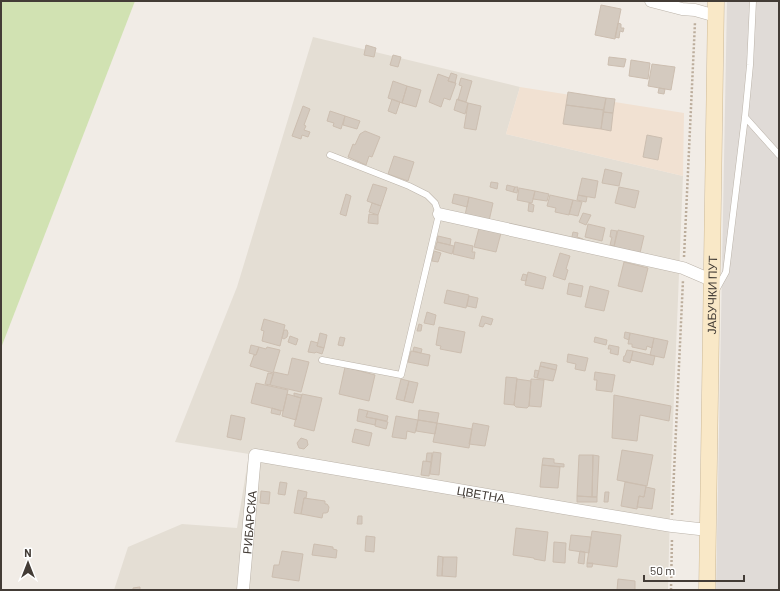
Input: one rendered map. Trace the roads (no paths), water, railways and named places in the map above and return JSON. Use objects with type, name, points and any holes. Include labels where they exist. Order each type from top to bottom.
[{"type":"main road","name":"ЈАБУЧКИ ПУТ","points":[[707,590],[716,9]]},
{"type":"street","points":[[651,1],[682,10],[716,9]]},
{"type":"street","points":[[439,214],[683,268],[711,280]]},
{"type":"street","name":"ЦВЕТНА","points":[[255,455],[672,526],[708,530]]},
{"type":"street","name":"РИБАРСКА","points":[[243,590],[255,455]]},
{"type":"lane","points":[[711,300],[726,272],[745,117],[750,65],[753,1]]},
{"type":"lane","points":[[745,117],[779,155]]},
{"type":"lane","points":[[322,360],[401,376],[439,214],[435,203],[427,195],[409,186],[330,155]]}]
